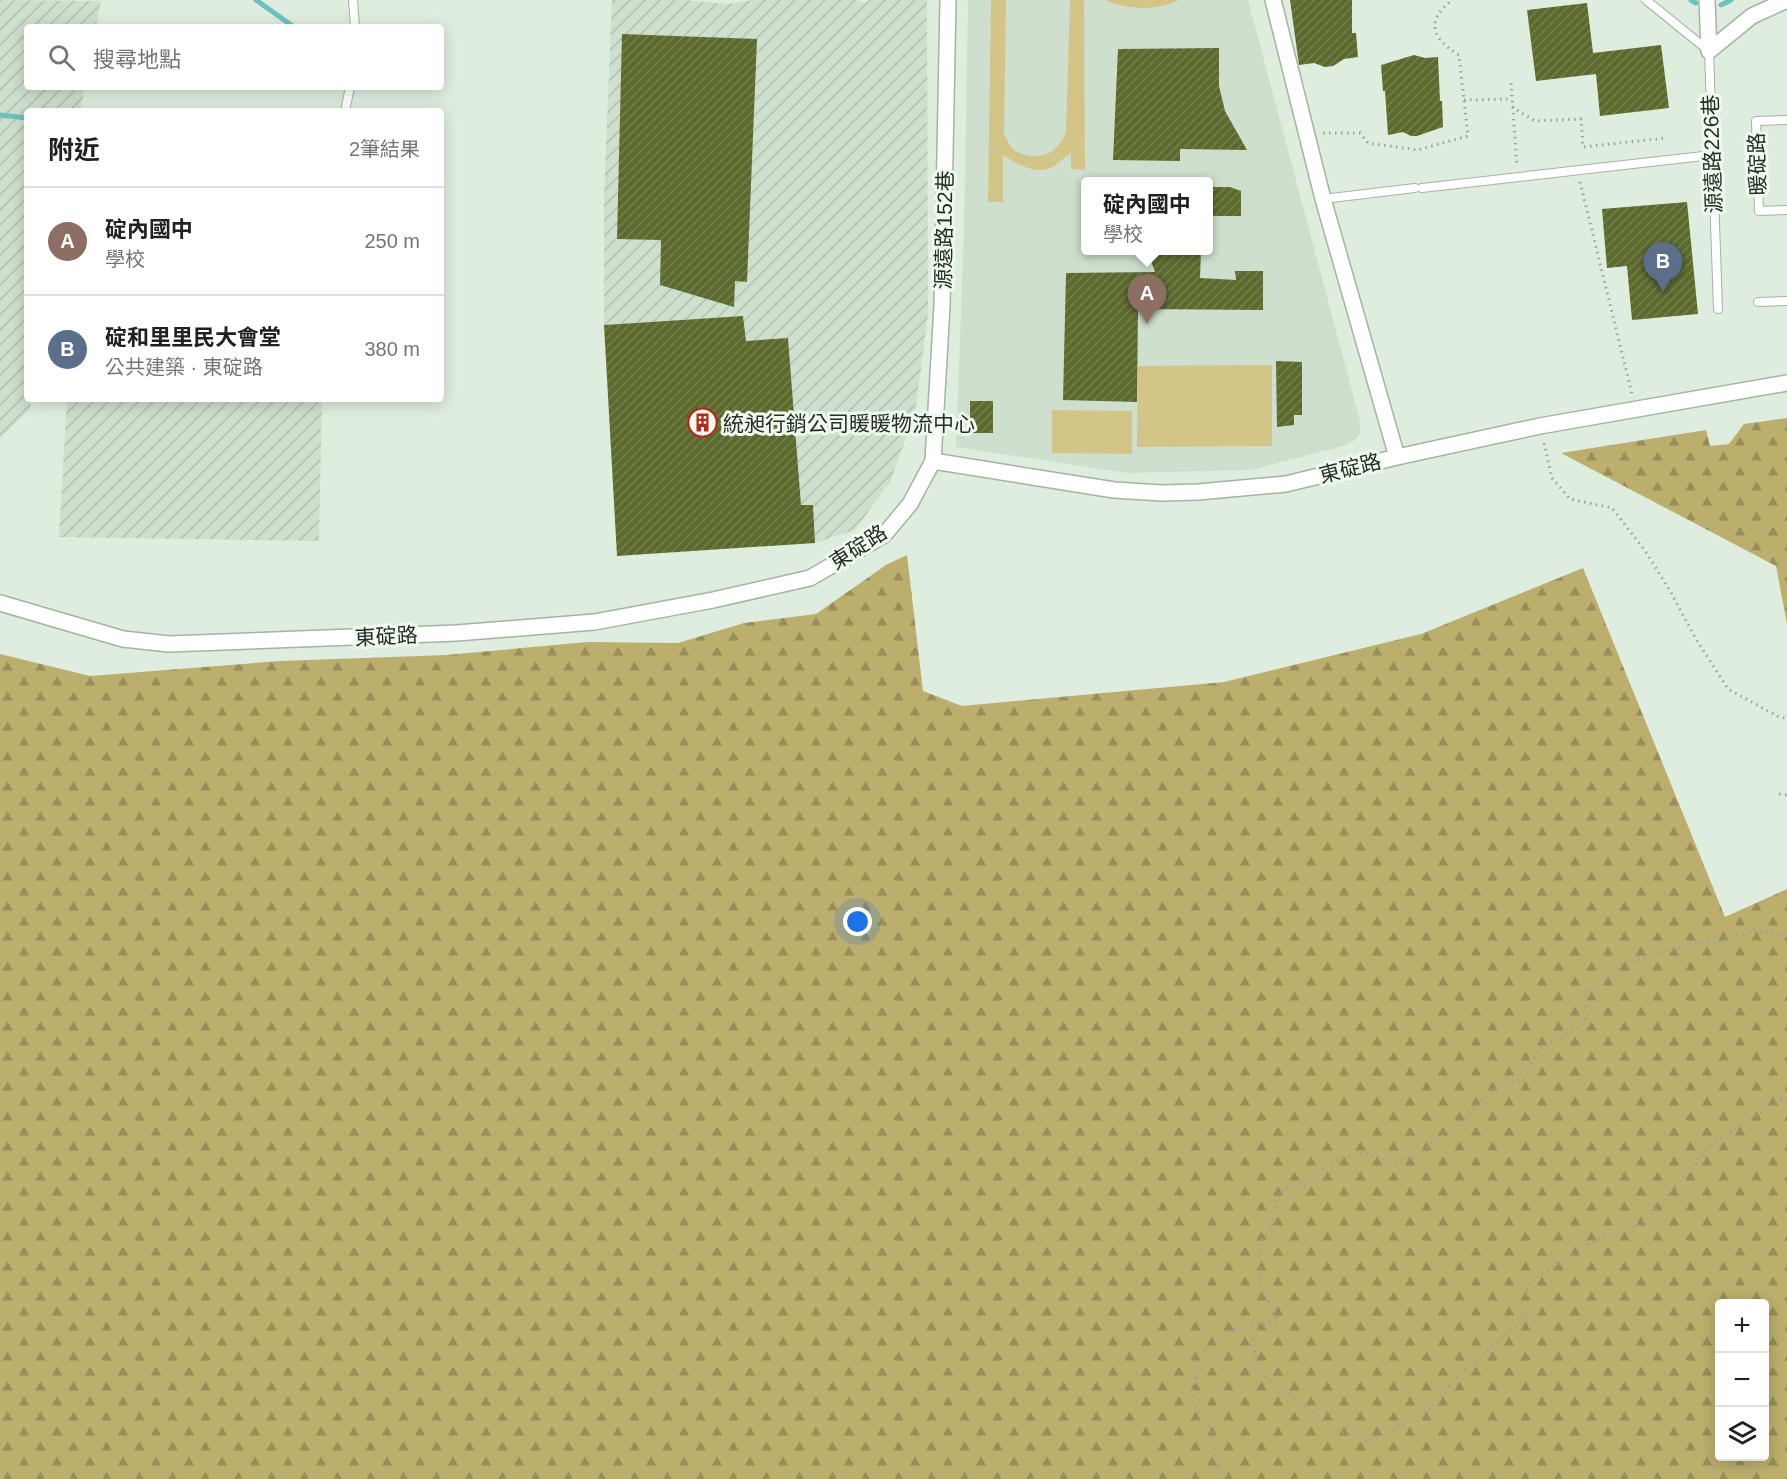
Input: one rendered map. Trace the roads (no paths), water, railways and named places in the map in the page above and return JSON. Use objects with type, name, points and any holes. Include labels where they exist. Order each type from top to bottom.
[{"type":"street","name":"源遠路152巷","points":[[933,460],[942,306],[948,0]]},
{"type":"street","points":[[1272,0],[1323,199],[1396,457]]},
{"type":"street","name":"源遠路226巷","points":[[1707,0],[1709,51]]},
{"type":"street","points":[[1709,51],[1752,16],[1787,0]]},
{"type":"street","name":"東碇路","points":[[0,603],[123,639],[169,644],[457,633],[594,622],[713,600],[810,578],[884,535],[910,504],[933,460],[1114,490],[1162,493],[1198,492],[1286,484],[1396,457],[1540,426],[1787,383]]},
{"type":"lane","points":[[353,0],[355,24]]},
{"type":"lane","points":[[1646,0],[1709,51]]},
{"type":"lane","name":"源遠路226巷","points":[[1709,51],[1718,309]]},
{"type":"lane","points":[[346,108],[349,90]]},
{"type":"lane","name":"暖碇路","points":[[1787,120],[1756,121],[1759,211],[1787,210]]},
{"type":"lane","points":[[1323,199],[1712,155]]},
{"type":"lane","points":[[1758,302],[1787,301]]},
{"type":"waterway","points":[[256,0],[290,24]]},
{"type":"waterway","points":[[1691,0],[1696,3]]},
{"type":"waterway","points":[[1721,5],[1731,0]]},
{"type":"waterway","points":[[0,115],[24,118]]},
{"type":"place","name":"碇和里里民大會堂","points":[[1663,292]]},
{"type":"place","name":"碇內國中","points":[[1147,324]]},
{"type":"place","name":"統昶行銷公司暖暖物流中心","points":[[702,423]]}]
